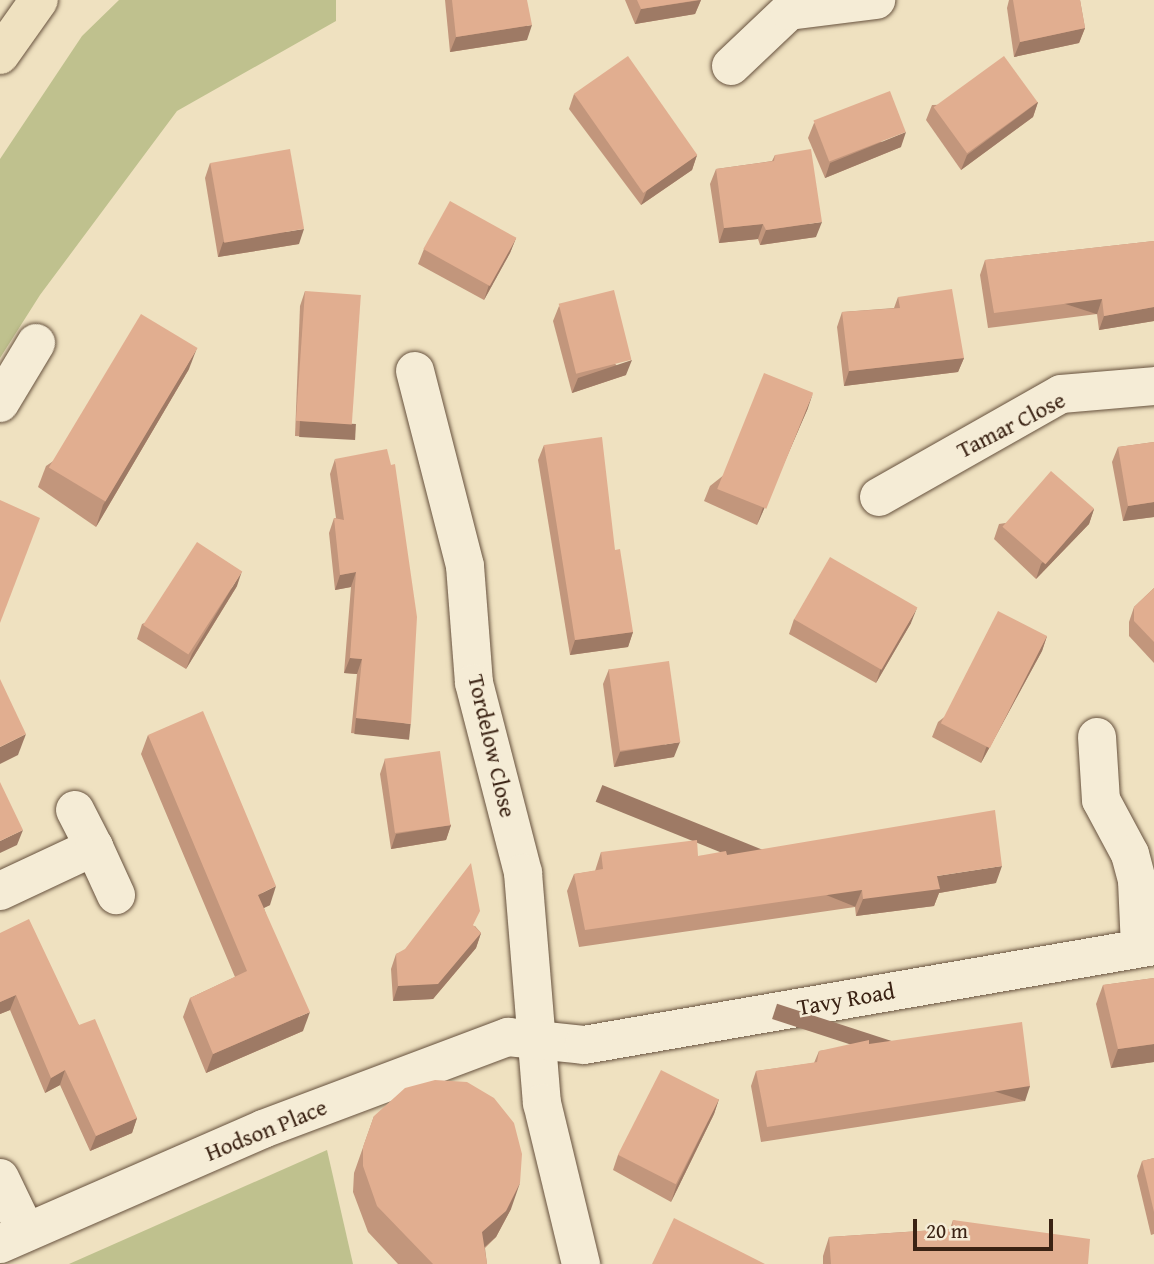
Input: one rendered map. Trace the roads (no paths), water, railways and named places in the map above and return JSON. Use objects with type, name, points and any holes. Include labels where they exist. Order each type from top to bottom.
[{"type":"main road","points":[[0,55],[39,0]]},
{"type":"street","points":[[730,66],[786,5],[876,0]]},
{"type":"street","points":[[0,403],[36,343]]},
{"type":"street","name":"Tordelow Close","points":[[415,371],[465,566],[474,683],[523,873],[542,1103],[581,1264]]},
{"type":"street","name":"Tamar Close","points":[[879,497],[1061,394],[1154,386]]},
{"type":"street","points":[[1097,737],[1101,800],[1130,854],[1147,947]]},
{"type":"street","points":[[75,810],[116,895]]},
{"type":"street","points":[[0,891],[94,847]]},
{"type":"street","name":"Tavy Road","points":[[538,1041],[584,1045],[1147,947]]},
{"type":"street","name":"Hodson Place","points":[[13,1238],[263,1129],[508,1037],[538,1041]]},
{"type":"street","points":[[0,1178],[13,1238]]}]
